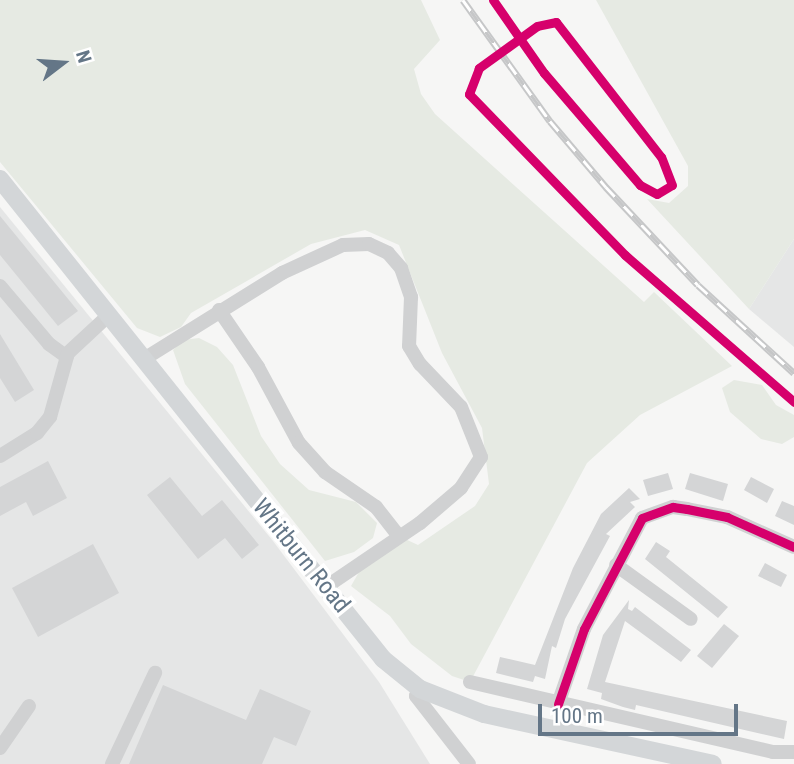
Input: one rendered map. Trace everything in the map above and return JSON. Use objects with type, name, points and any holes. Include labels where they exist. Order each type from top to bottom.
[{"type":"main road","name":"Whitburn Road","points":[[0,180],[383,659],[420,689],[484,714],[713,764]]},
{"type":"street","points":[[144,359],[219,310],[343,245],[369,244],[388,253],[401,268],[411,297],[410,346],[420,364],[461,407],[481,457],[461,488],[326,587]]},
{"type":"street","points":[[0,286],[49,344],[66,357]]},
{"type":"street","points":[[219,310],[258,367],[299,443],[325,472],[376,507],[399,536]]},
{"type":"street","points":[[0,456],[37,433],[50,417],[66,357],[78,340],[109,315]]},
{"type":"street","points":[[558,704],[584,629],[615,565],[642,518],[673,507],[727,517],[794,547]]},
{"type":"street","points":[[615,565],[691,619]]},
{"type":"street","points":[[112,764],[155,673]]},
{"type":"street","points":[[470,682],[773,752],[794,752]]},
{"type":"street","points":[[420,689],[416,696],[469,764]]},
{"type":"street","points":[[0,748],[29,706]]},
{"type":"shaded area","points":[[0,0],[421,0],[440,40],[414,69],[421,94],[435,114],[644,302],[654,292],[732,366],[640,415],[587,463],[470,682],[452,676],[411,644],[390,616],[351,586],[359,572],[403,538],[418,545],[475,506],[489,484],[482,428],[442,353],[399,245],[365,230],[311,244],[191,313],[181,327],[160,337],[137,328],[0,162]]},
{"type":"shaded area","points":[[596,0],[794,0],[794,239],[749,309],[647,199],[669,203],[688,186],[688,166]]},
{"type":"shaded area","points":[[0,207],[273,541],[379,682],[430,764],[0,764]]},
{"type":"shaded area","points":[[794,239],[794,347],[749,309]]},
{"type":"shaded area","points":[[199,338],[217,347],[233,365],[261,436],[280,464],[309,490],[356,502],[377,523],[373,538],[354,552],[325,561],[185,384],[173,350],[183,340]]},
{"type":"shaded area","points":[[734,380],[762,385],[776,405],[794,415],[794,437],[782,444],[761,439],[730,412],[722,388]]},
{"type":"building","points":[[0,216],[78,311],[58,326],[0,255]]},
{"type":"building","points":[[0,334],[34,390],[15,402],[0,378]]},
{"type":"building","points":[[48,461],[67,498],[33,516],[26,502],[0,516],[0,487]]},
{"type":"building","points":[[668,473],[673,489],[648,496],[643,480]]},
{"type":"building","points":[[690,473],[728,484],[723,501],[685,489]]},
{"type":"building","points":[[170,477],[202,516],[222,500],[259,545],[242,559],[225,538],[198,559],[147,495]]},
{"type":"building","points":[[751,477],[774,489],[767,503],[744,490]]},
{"type":"building","points":[[629,488],[640,499],[630,502],[635,507],[606,534],[610,536],[565,619],[556,648],[552,646],[545,679],[535,676],[533,682],[496,673],[500,657],[535,665],[573,568],[601,514]]},
{"type":"building","points":[[782,501],[794,506],[794,525],[775,516]]},
{"type":"building","points":[[656,542],[670,551],[666,557],[728,607],[718,618],[645,559]]},
{"type":"building","points":[[93,544],[119,593],[38,637],[12,588]]},
{"type":"building","points":[[765,563],[787,575],[781,587],[758,576]]},
{"type":"building","points":[[629,600],[628,609],[632,611],[635,607],[691,650],[681,662],[625,621],[605,682],[787,721],[784,739],[636,705],[635,710],[623,707],[601,699],[602,693],[587,689],[603,635]]},
{"type":"building","points":[[724,624],[739,636],[712,668],[697,656]]},
{"type":"building","points":[[163,685],[246,720],[260,689],[311,711],[296,746],[274,737],[262,764],[129,764]]},
{"type":"railway","points":[[463,0],[550,121],[606,187],[698,285],[794,373]]},
{"type":"cycle path","points":[[493,0],[544,73],[640,185],[657,194],[672,185],[661,157],[556,22],[537,26],[479,68],[469,94],[625,255],[794,402]]},
{"type":"cycle path","points":[[558,704],[584,629],[642,518],[673,507],[687,509],[727,517],[794,547]]}]
